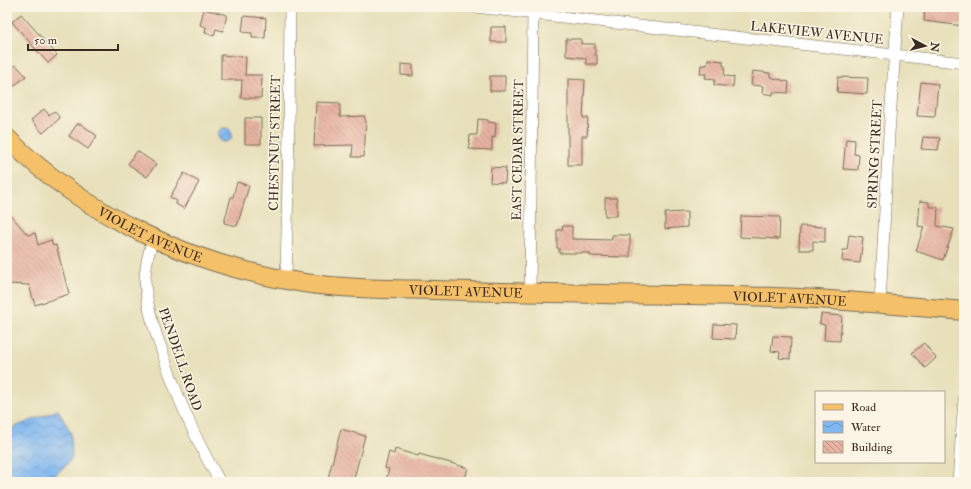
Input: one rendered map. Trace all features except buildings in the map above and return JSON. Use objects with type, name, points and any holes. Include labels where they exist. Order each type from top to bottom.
[{"type":"main road","name":"VIOLET AVENUE","points":[[7,138],[40,168],[83,200],[125,224],[180,250],[242,270],[286,280],[326,286],[357,288],[798,298],[880,303],[964,311]]},
{"type":"street","name":"CHESTNUT STREET","points":[[286,280],[290,7]]},
{"type":"street","name":"LAKEVIEW AVENUE","points":[[475,7],[533,11],[964,63]]},
{"type":"street","name":"SPRING STREET","points":[[880,303],[889,134],[898,7]]},
{"type":"street","name":"EAST CEDAR STREET","points":[[530,293],[533,11]]},
{"type":"street","name":"PENDELL ROAD","points":[[153,238],[145,278],[149,311],[183,410],[200,447],[220,482]]},
{"type":"street","points":[[958,482],[964,400]]},
{"type":"water","points":[[225,128],[230,130],[232,135],[230,140],[225,142],[220,140],[218,135],[220,130]]},
{"type":"water","points":[[58,410],[71,433],[72,457],[69,462],[48,482],[7,482],[7,430]]}]
